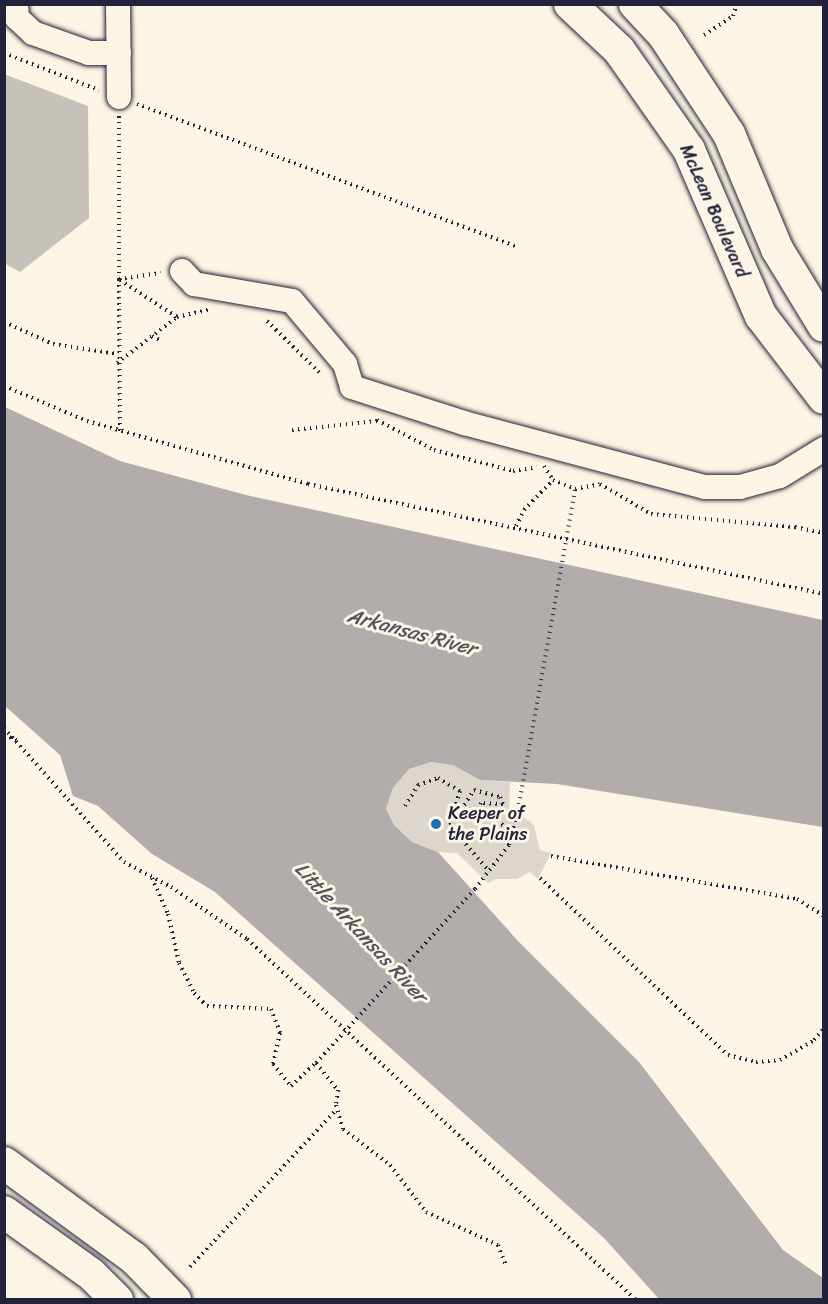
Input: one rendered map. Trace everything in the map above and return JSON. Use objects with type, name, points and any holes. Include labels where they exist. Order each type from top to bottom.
[{"type":"main road","name":"McLean Boulevard","points":[[570,4],[619,50],[689,150],[761,316],[824,398]]},
{"type":"main road","points":[[635,4],[663,34],[729,135],[777,249],[824,326]]},
{"type":"main road","points":[[4,1163],[134,1258],[175,1299]]},
{"type":"main road","points":[[4,1212],[91,1274],[117,1299]]},
{"type":"lane","points":[[16,4],[17,18],[33,33],[89,53],[119,53]]},
{"type":"lane","points":[[118,4],[119,97]]},
{"type":"lane","points":[[182,271],[194,284],[292,301],[345,364],[352,387],[534,442],[705,487],[740,487],[780,476],[824,449]]},
{"type":"path","points":[[704,35],[733,16],[737,4]]},
{"type":"path","points":[[4,53],[518,247]]},
{"type":"path","points":[[119,97],[117,363],[120,432]]},
{"type":"path","points":[[119,279],[182,271]]},
{"type":"path","points":[[119,279],[177,317]]},
{"type":"path","points":[[117,363],[177,317],[210,310]]},
{"type":"path","points":[[264,319],[326,378]]},
{"type":"path","points":[[4,322],[53,344],[118,354]]},
{"type":"path","points":[[152,336],[160,339]]},
{"type":"path","points":[[4,386],[120,432],[308,484],[516,526],[824,594]]},
{"type":"path","points":[[366,415],[434,450],[513,471],[543,465]]},
{"type":"path","points":[[292,430],[379,421]]},
{"type":"path","points":[[534,442],[543,465],[553,480],[575,489],[600,484],[651,514],[795,527],[824,533]]},
{"type":"path","points":[[516,526],[524,510],[553,480]]},
{"type":"path","points":[[152,877],[168,914],[179,963],[194,993],[207,1006],[271,1009],[280,1033],[273,1064],[291,1086],[316,1063],[475,889],[509,845],[518,810],[575,489]]},
{"type":"path","points":[[4,728],[21,743],[124,862],[152,877],[247,939],[636,1299]]},
{"type":"path","points":[[4,735],[21,743]]},
{"type":"path","points":[[405,806],[418,785],[438,778],[460,791],[450,826],[489,871]]},
{"type":"path","points":[[454,806],[461,810],[474,790],[500,797],[503,804],[481,803],[475,816],[486,815],[513,831]]},
{"type":"path","points":[[551,856],[797,899],[824,916]]},
{"type":"path","points":[[540,878],[728,1055],[756,1062],[780,1060],[814,1040],[824,1028]]},
{"type":"path","points":[[316,1063],[338,1090],[337,1109],[343,1129],[390,1165],[426,1212],[498,1245],[506,1266]]},
{"type":"path","points":[[190,1267],[337,1109]]},
{"type":"shaded area","points":[[431,762],[453,765],[480,780],[510,782],[509,814],[522,816],[534,825],[540,850],[551,853],[538,879],[530,872],[517,879],[495,879],[488,883],[457,853],[438,852],[412,842],[394,825],[386,809],[393,788],[409,769]]},
{"type":"water","points":[[5,407],[120,461],[246,495],[823,620],[823,827],[557,784],[480,780],[453,765],[431,762],[409,769],[393,788],[386,809],[394,825],[412,842],[438,852],[518,941],[639,1062],[783,1250],[823,1278],[823,1299],[659,1299],[604,1238],[215,892],[152,854],[98,806],[73,796],[60,755],[5,706]]},
{"type":"building","points":[[4,74],[88,106],[89,218],[20,272],[4,263]]},
{"type":"place","name":"Keeper of the Plains","points":[[436,824]]},
{"type":"water label","name":"Arkansas River","points":[[412,632]]},
{"type":"water label","name":"Little Arkansas River","points":[[361,932]]}]
